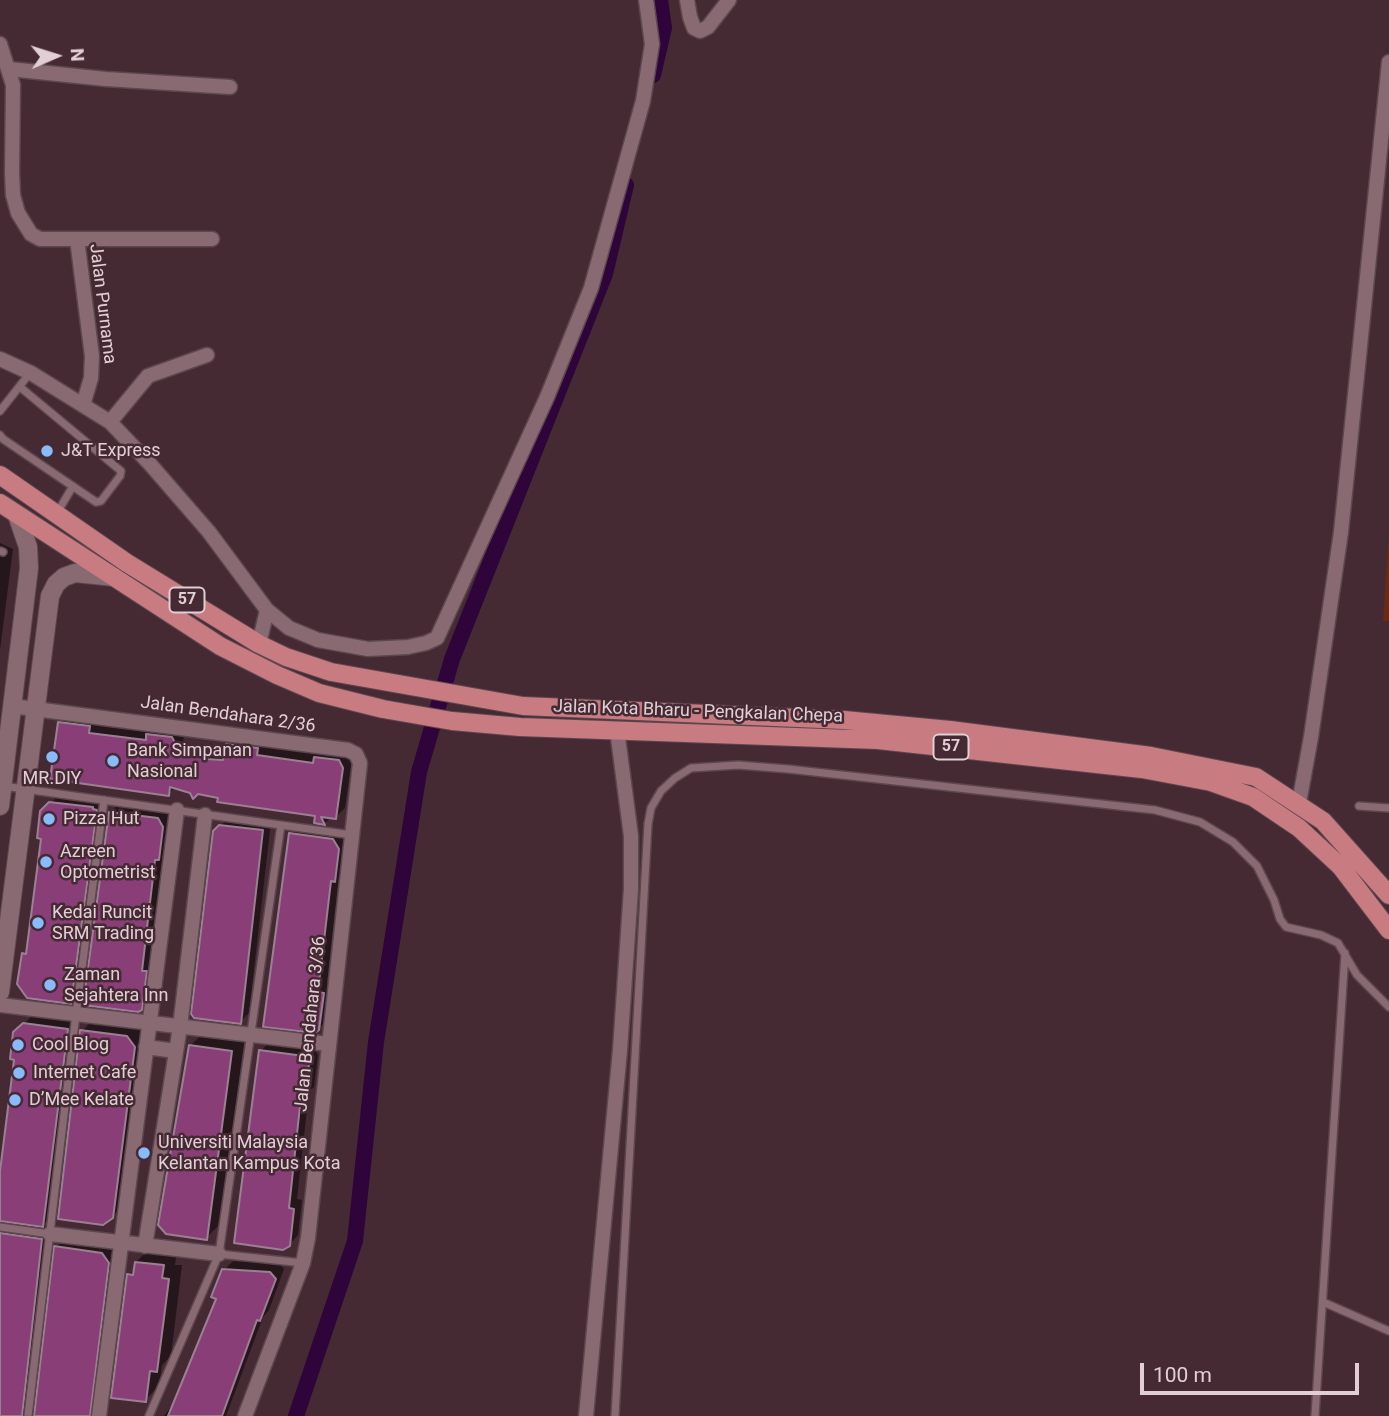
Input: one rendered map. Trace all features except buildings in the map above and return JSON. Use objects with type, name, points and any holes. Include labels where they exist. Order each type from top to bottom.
[{"type":"main road","name":"Jalan Kota Bharu - Pengkalan Chepa","points":[[0,475],[127,563],[259,644],[331,673],[523,706],[844,720],[990,735],[1151,755],[1256,777],[1323,821],[1389,895]]},
{"type":"main road","name":"Jalan Kota Bharu - Pengkalan Chepa","points":[[0,503],[220,646],[277,676],[319,693],[383,709],[452,721],[520,727],[878,740],[1142,769],[1211,782],[1253,797],[1298,828],[1341,867],[1389,930]]},
{"type":"street","points":[[0,359],[31,373],[110,422],[209,531],[267,610],[289,628],[318,640],[368,649],[408,647],[437,638],[547,397],[591,288],[643,101],[652,44],[646,0]]},
{"type":"street","points":[[687,0],[690,17],[695,28],[700,31],[708,27],[729,0]]},
{"type":"street","name":"Jalan Purnama","points":[[0,44],[13,85],[12,173],[13,195],[18,213],[30,234],[40,239],[77,239],[92,356],[92,378],[83,405]]},
{"type":"street","points":[[1299,803],[1340,532],[1389,62]]},
{"type":"street","points":[[9,69],[230,87]]},
{"type":"street","points":[[77,239],[212,239]]},
{"type":"street","points":[[110,422],[148,376],[207,355]]},
{"type":"street","points":[[0,806],[29,568],[26,539],[17,515]]},
{"type":"street","points":[[0,992],[50,596],[56,584],[75,573],[114,577]]},
{"type":"street","points":[[259,644],[267,610]]},
{"type":"street","name":"Jalan Bendahara 2/36","points":[[12,706],[348,750],[356,754],[360,763],[352,835]]},
{"type":"street","points":[[586,1416],[620,1050],[631,889],[631,836],[617,730]]},
{"type":"street","points":[[99,1416],[177,810]]},
{"type":"street","points":[[145,1245],[180,1027],[205,814]]},
{"type":"street","name":"Jalan Bendahara 3/36","points":[[245,1416],[303,1263],[352,835]]},
{"type":"street","points":[[0,1005],[328,1044]]},
{"type":"street","points":[[146,1047],[176,1051]]},
{"type":"street","points":[[50,1234],[219,1255]]},
{"type":"lane","points":[[0,411],[31,373]]},
{"type":"lane","points":[[0,435],[96,502],[101,501],[120,476],[121,471],[20,387]]},
{"type":"lane","points":[[57,513],[73,486]]},
{"type":"lane","points":[[615,1416],[648,824],[651,808],[661,791],[691,768],[738,765],[1155,810],[1200,822],[1233,842],[1256,866],[1286,927],[1331,939],[1345,952],[1357,975],[1389,1007]]},
{"type":"lane","points":[[2,786],[352,835]]},
{"type":"lane","points":[[28,1416],[104,800]]},
{"type":"lane","points":[[1359,806],[1389,808]]},
{"type":"lane","points":[[149,1416],[219,1255],[281,825]]},
{"type":"lane","points":[[1315,1416],[1345,952]]},
{"type":"lane","points":[[0,1227],[50,1234]]},
{"type":"lane","points":[[219,1255],[303,1263]]},
{"type":"lane","points":[[1323,1302],[1389,1331]]},
{"type":"shaded area","points":[[1389,533],[1389,621],[1383,621]]},
{"type":"waterway","points":[[653,75],[664,28],[660,0]]},
{"type":"waterway","points":[[296,1416],[355,1241],[376,1042],[419,772],[452,659],[605,274],[626,185]]},
{"type":"place","name":"J&T Express","points":[[47,451]]},
{"type":"place","name":"MR.DIY","points":[[52,757]]},
{"type":"place","name":"Bank Simpanan Nasional","points":[[113,761]]},
{"type":"place","name":"Pizza Hut","points":[[49,819]]},
{"type":"place","name":"Azreen Optometrist","points":[[46,862]]},
{"type":"place","name":"Kedai Runcit SRM Trading","points":[[38,923]]},
{"type":"place","name":"Zaman Sejahtera Inn","points":[[50,985]]},
{"type":"place","name":"Cool Blog","points":[[18,1045]]},
{"type":"place","name":"Internet Cafe","points":[[19,1073]]},
{"type":"place","name":"D’Mee Kelate","points":[[15,1100]]},
{"type":"place","name":"Universiti Malaysia Kelantan Kampus Kota","points":[[144,1153]]}]
